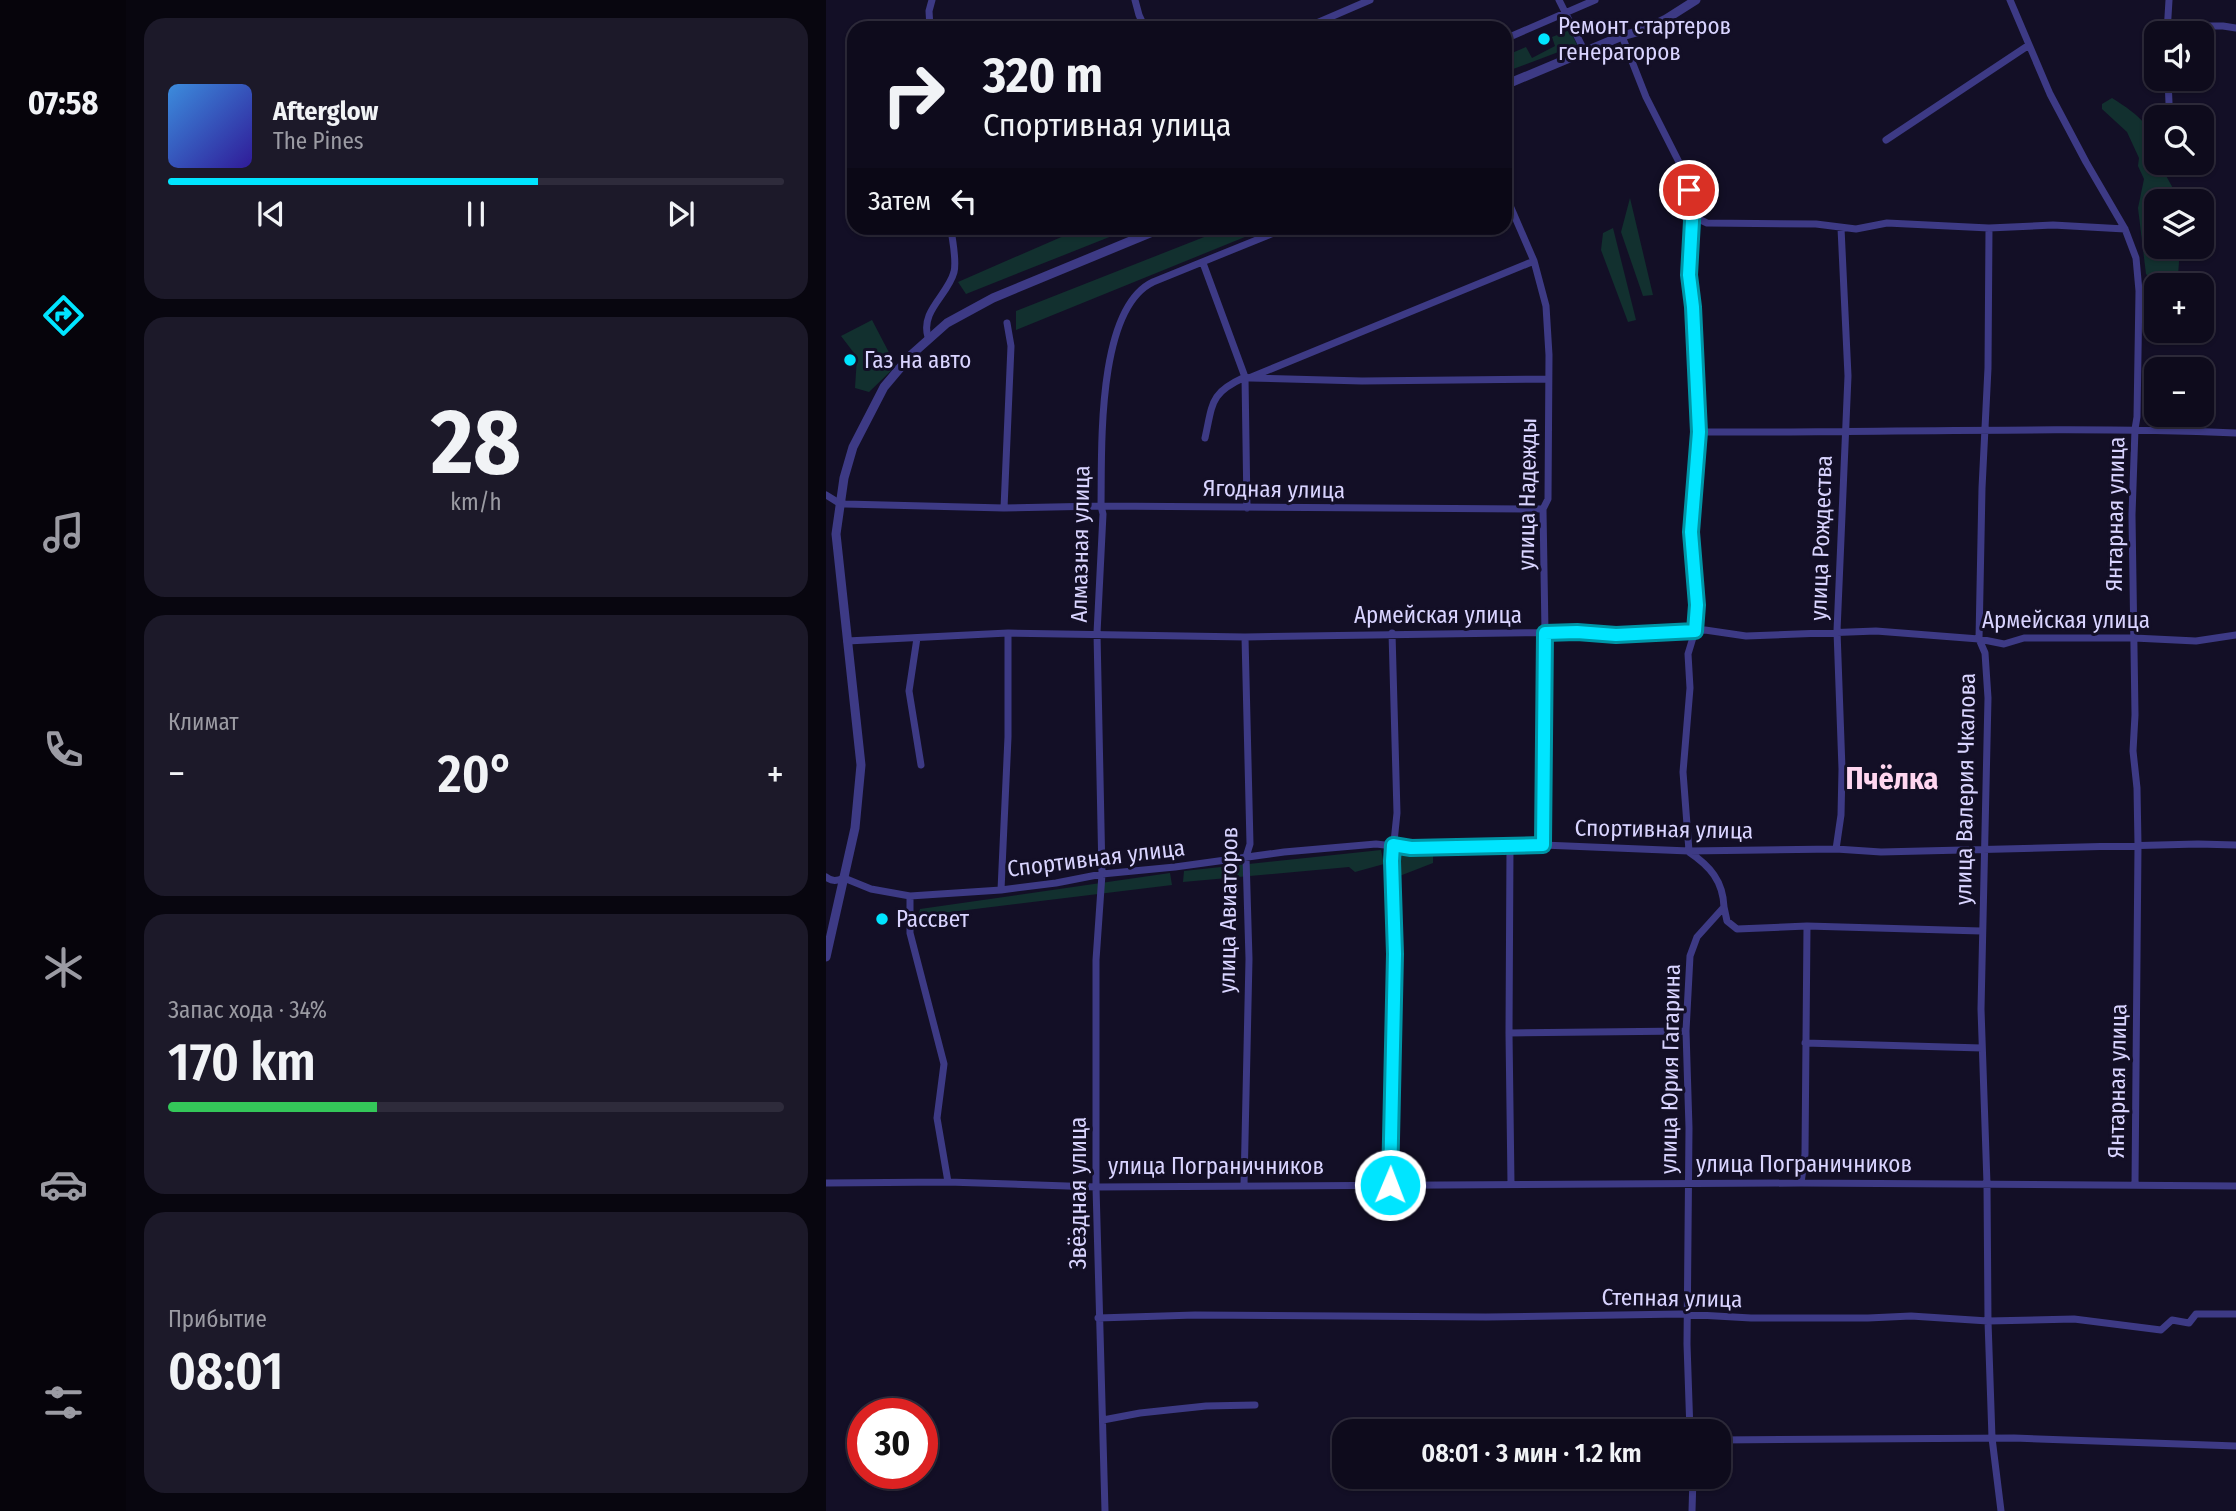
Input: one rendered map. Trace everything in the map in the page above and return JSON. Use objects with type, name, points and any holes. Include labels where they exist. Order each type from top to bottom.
[{"type":"street","points":[[930,21],[932,0]]},
{"type":"street","points":[[1135,0],[1142,21]]},
{"type":"street","points":[[1321,21],[1370,0]]},
{"type":"street","points":[[1559,0],[1584,52]]},
{"type":"street","points":[[1512,36],[1595,0]]},
{"type":"street","points":[[1512,82],[1622,36],[1644,30],[1696,0]]},
{"type":"street","name":"Янтарная улица","points":[[2011,0],[2050,94],[2125,229],[2136,258],[2139,291],[2132,515],[2135,715],[2133,751],[2138,845],[2135,1184]]},
{"type":"street","points":[[2168,21],[2169,0]]},
{"type":"street","points":[[2214,28],[2236,28]]},
{"type":"street","points":[[1622,36],[1646,97],[1686,176],[1693,203],[1689,275],[1699,432],[1691,532],[1697,605],[1695,631],[1688,654],[1690,688],[1683,772],[1689,851],[1716,875],[1723,893],[1727,921],[1737,929],[1807,926],[1981,930]]},
{"type":"street","points":[[1886,140],[2029,44]]},
{"type":"street","points":[[2168,91],[2169,103]]},
{"type":"street","name":"улица Надежды","points":[[1512,210],[1534,261],[1546,306],[1548,499],[1543,509],[1543,845]]},
{"type":"street","points":[[1692,216],[1707,223],[1815,224],[1856,229],[1887,223],[1989,228],[2053,225],[2125,229]]},
{"type":"street","name":"улица Рождества","points":[[1836,849],[1841,814],[1842,769],[1837,631],[1848,376],[1841,228]]},
{"type":"street","name":"улица Валерия Чкалова","points":[[1989,228],[1987,429],[1982,488],[1979,639],[1985,653],[1988,698],[1981,930],[1982,1048],[1992,1438],[2001,1511]]},
{"type":"street","points":[[928,337],[926,329],[932,309],[954,271],[951,235]]},
{"type":"street","points":[[827,951],[855,828],[861,765],[836,534],[839,503],[853,447],[869,413],[891,378],[928,337],[947,323],[993,298],[1145,235]]},
{"type":"street","name":"Алмазная улица","points":[[1102,874],[1097,633],[1103,514],[1101,428],[1114,340],[1125,313],[1147,285],[1269,235]]},
{"type":"street","points":[[1205,438],[1216,394],[1225,386],[1534,261]]},
{"type":"street","points":[[1203,263],[1247,377],[1247,508]]},
{"type":"street","points":[[1004,508],[1011,346],[1007,323]]},
{"type":"street","points":[[1247,377],[1362,381],[1548,379]]},
{"type":"street","points":[[1699,432],[2134,429],[2236,433]]},
{"type":"street","points":[[826,495],[839,503]]},
{"type":"street","name":"Ягодная улица","points":[[839,503],[1004,508],[1101,506],[1543,509]]},
{"type":"street","name":"Армейская улица","points":[[847,641],[1009,634],[1097,633],[1245,637],[1577,632],[1616,635],[1705,630],[1746,636],[1876,631],[1979,639],[2004,644],[2024,638],[2196,641],[2236,635]]},
{"type":"street","points":[[1390,1185],[1395,954],[1392,861],[1397,813],[1392,633]]},
{"type":"street","points":[[1001,890],[1008,737],[1009,634]]},
{"type":"street","name":"улица Авиаторов","points":[[1244,1185],[1249,959],[1246,857],[1250,844],[1245,637]]},
{"type":"street","points":[[917,638],[909,691],[921,765]]},
{"type":"street","name":"Спортивная улица","points":[[844,878],[871,889],[910,896],[1001,890],[1102,874],[1376,844],[1411,848],[1543,845],[1689,851],[1836,849],[1881,852],[2236,845]]},
{"type":"street","points":[[1510,847],[1511,1184]]},
{"type":"street","name":"Звёздная улица","points":[[1102,874],[1096,960],[1096,1187],[1098,1318],[1104,1420],[1104,1511]]},
{"type":"street","points":[[827,880],[837,881],[844,878]]},
{"type":"street","points":[[910,896],[910,933],[944,1064],[937,1118],[948,1182]]},
{"type":"street","name":"улица Юрия Гагарина","points":[[1690,1419],[1686,1031],[1690,956],[1697,937],[1724,906]]},
{"type":"street","points":[[1801,1183],[1805,1154],[1807,926]]},
{"type":"street","points":[[1509,1033],[1686,1031]]},
{"type":"street","points":[[1805,1043],[1982,1048]]},
{"type":"street","name":"улица Пограничников","points":[[826,1184],[948,1182],[1096,1187],[1687,1183],[2236,1186]]},
{"type":"street","name":"Степная улица","points":[[1098,1318],[1195,1315],[1687,1315],[1751,1318],[1911,1316],[1988,1321],[2074,1319],[2161,1330],[2172,1320],[2189,1323],[2196,1314],[2236,1314]]},
{"type":"street","points":[[1104,1420],[1206,1406],[1255,1405]]},
{"type":"street","points":[[1731,1440],[2090,1439],[2131,1444],[2236,1446]]},
{"type":"street","points":[[1692,1511],[1693,1489]]},
{"type":"green space","points":[[1570,30],[1577,45],[1512,69],[1512,53],[1526,47],[1532,58],[1555,46],[1552,37]]},
{"type":"green space","points":[[2112,98],[2144,124],[2144,175],[2166,175],[2173,189],[2144,189],[2144,258],[2138,208],[2144,179],[2138,166],[2139,158],[2127,132],[2102,109],[2102,104]]},
{"type":"green space","points":[[1630,198],[1653,295],[1643,296],[1621,232]]},
{"type":"green space","points":[[1613,228],[1636,320],[1628,322],[1601,250],[1603,233]]},
{"type":"green space","points":[[1066,235],[1114,235],[966,294],[958,282]]},
{"type":"green space","points":[[1209,235],[1250,235],[1016,330],[1016,311]]},
{"type":"green space","points":[[2144,259],[2179,259],[2178,273],[2146,273]]},
{"type":"green space","points":[[872,320],[896,366],[869,392],[855,388],[857,357],[841,336]]},
{"type":"green space","points":[[1433,840],[1433,863],[1397,877],[1391,872],[1397,846]]},
{"type":"green space","points":[[1381,850],[1384,864],[1355,872],[1349,867],[1183,882],[1184,871]]},
{"type":"green space","points":[[1170,873],[1172,885],[918,916],[920,909]]},
{"type":"place","name":"Ремонт стартеров генераторов","points":[[1544,39]]},
{"type":"place","name":"Газ на авто","points":[[850,360]]},
{"type":"place","name":"Рассвет","points":[[882,919]]},
{"type":"district","name":"Пчёлка","points":[[1892,779]]},
{"type":"route","points":[[1390,1185],[1395,954],[1393,845],[1411,848],[1543,845],[1545,633],[1616,635],[1695,631],[1697,605],[1691,532],[1699,432],[1689,275],[1693,203],[1689,190]]}]
